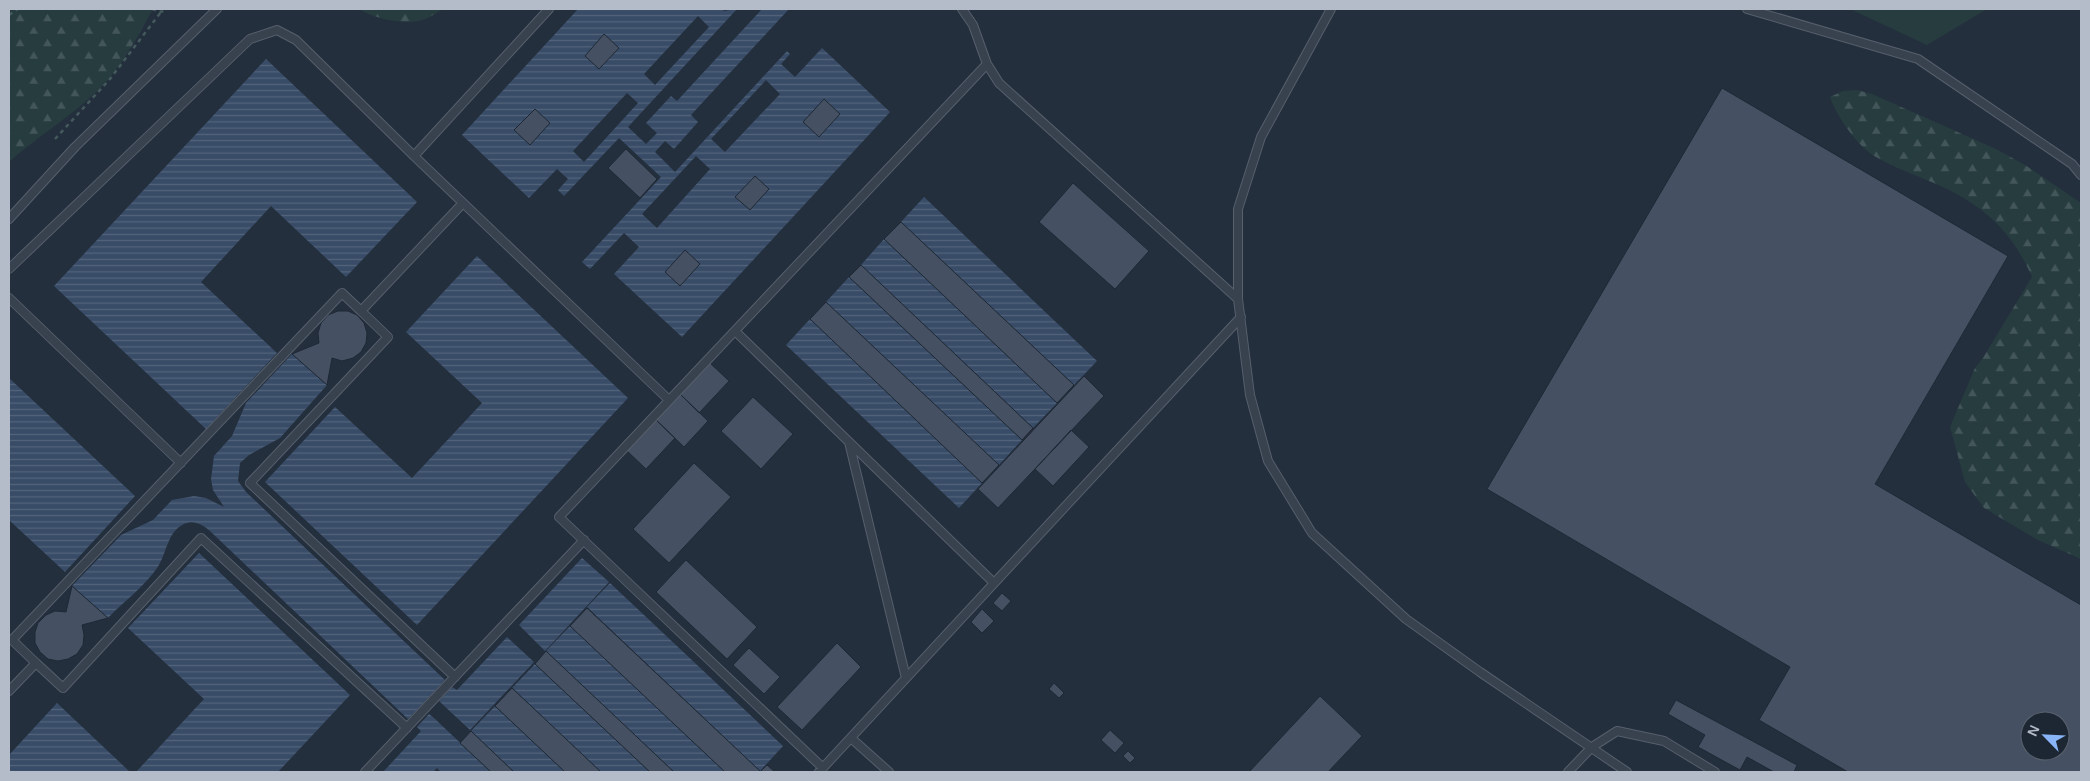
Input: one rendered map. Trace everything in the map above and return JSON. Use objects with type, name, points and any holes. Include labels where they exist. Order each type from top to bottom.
[{"type":"lane","points":[[9,219],[75,147],[217,9]]},
{"type":"lane","points":[[414,156],[549,9]]},
{"type":"lane","points":[[962,9],[973,25],[987,64],[999,83],[1238,299]]},
{"type":"lane","points":[[1331,9],[1261,137],[1238,209],[1238,299],[1250,395],[1268,461],[1312,533],[1406,619],[1627,772]]},
{"type":"lane","points":[[1747,9],[1918,59],[2072,164],[2081,175]]},
{"type":"lane","points":[[9,269],[250,39],[277,30],[296,40],[414,156],[669,400]]},
{"type":"lane","points":[[987,64],[559,517],[821,770],[1241,317]]},
{"type":"lane","points":[[360,311],[463,203]]},
{"type":"lane","points":[[407,728],[201,538],[63,688],[12,640],[342,293],[388,337],[250,483],[455,677]]},
{"type":"lane","points":[[9,298],[181,462]]},
{"type":"lane","points":[[734,331],[994,583]]},
{"type":"lane","points":[[849,442],[906,678]]},
{"type":"lane","points":[[365,772],[584,540]]},
{"type":"lane","points":[[9,692],[36,663]]},
{"type":"lane","points":[[1568,772],[1592,747],[1617,731],[1664,741],[1715,772]]},
{"type":"lane","points":[[850,738],[888,772]]},
{"type":"path","points":[[9,15],[18,9]]},
{"type":"path","points":[[152,9],[162,12]]},
{"type":"path","points":[[55,139],[110,79],[162,12],[167,9]]},
{"type":"green space","points":[[9,9],[153,9],[126,55],[107,81],[72,113],[9,162]]},
{"type":"green space","points":[[359,9],[443,9],[425,19],[401,22],[373,16]]},
{"type":"green space","points":[[1850,9],[1987,9],[1927,45]]},
{"type":"green space","points":[[1857,90],[1872,94],[1996,149],[2025,165],[2081,203],[2081,559],[2038,540],[1984,508],[1965,482],[1950,427],[1975,368],[2032,277],[2027,266],[2008,236],[1983,211],[1950,190],[1876,157],[1855,139],[1843,122],[1830,97],[1843,91]]},
{"type":"water","points":[[578,9],[722,9],[724,11],[737,9],[628,127],[646,144],[657,133],[646,123],[671,96],[677,101],[762,9],[789,9],[691,115],[698,122],[674,149],[665,141],[655,152],[675,172],[787,51],[790,54],[781,64],[795,77],[822,48],[890,112],[682,337],[614,274],[639,247],[624,233],[590,269],[582,262],[661,177],[619,138],[564,196],[558,190],[568,179],[557,169],[529,198],[462,135]],"holes":[[[698,16],[709,27],[655,85],[644,74]],[[766,80],[780,94],[725,152],[711,139]],[[627,93],[638,103],[584,162],[573,151]],[[696,156],[710,169],[657,228],[642,214]]]},
{"type":"water","points":[[266,59],[417,202],[346,277],[271,206],[201,282],[277,353],[206,429],[54,286]]},
{"type":"water","points":[[924,197],[1097,361],[1074,385],[901,222]]},
{"type":"water","points":[[884,239],[1057,403],[1033,428],[861,265]]},
{"type":"water","points":[[477,256],[628,398],[417,625],[265,482],[335,407],[412,478],[482,403],[406,332]]},
{"type":"water","points":[[849,277],[1022,440],[999,465],[826,302]]},
{"type":"water","points":[[810,319],[982,483],[959,508],[786,345]]},
{"type":"water","points":[[292,354],[327,385],[280,438],[249,455],[240,463],[238,481],[246,492],[445,680],[408,719],[210,531],[200,524],[186,523],[173,533],[160,563],[152,575],[108,618],[72,586],[121,535],[153,520],[172,500],[194,496],[206,498],[224,507],[213,490],[211,479],[214,456],[232,436],[246,403]]},
{"type":"water","points":[[9,378],[135,496],[65,572],[9,520]]},
{"type":"water","points":[[199,553],[350,695],[278,772],[136,772],[204,699],[128,628]]},
{"type":"water","points":[[582,558],[609,582],[545,651],[519,625]]},
{"type":"water","points":[[610,583],[783,746],[760,771],[587,607]]},
{"type":"water","points":[[570,626],[725,772],[674,772],[546,651]]},
{"type":"water","points":[[507,637],[534,662],[470,730],[439,701],[452,687],[457,690]]},
{"type":"water","points":[[535,664],[650,772],[601,772],[512,688]]},
{"type":"water","points":[[57,703],[130,772],[9,772],[9,755]]},
{"type":"water","points":[[495,706],[565,772],[514,772],[471,731]]},
{"type":"water","points":[[429,714],[491,772],[441,772],[437,768],[433,772],[383,772],[421,731],[417,727]]},
{"type":"building","points":[[604,34],[619,48],[599,69],[585,56]]},
{"type":"building","points":[[1722,88],[2008,256],[1875,484],[2081,605],[2081,772],[1848,772],[1759,720],[1790,667],[1487,489]]},
{"type":"building","points":[[824,99],[840,114],[819,137],[803,122]]},
{"type":"building","points":[[535,109],[550,123],[530,145],[514,130]]},
{"type":"building","points":[[626,149],[657,179],[640,198],[608,168]]},
{"type":"building","points":[[755,176],[769,189],[750,210],[735,197]]},
{"type":"building","points":[[1073,183],[1149,251],[1115,289],[1039,222]]},
{"type":"building","points":[[901,222],[1074,385],[1057,403],[884,239]]},
{"type":"building","points":[[685,250],[700,264],[680,286],[665,272]]},
{"type":"building","points":[[861,265],[1033,428],[1022,440],[849,277]]},
{"type":"building","points":[[826,302],[999,465],[982,483],[810,319]]},
{"type":"building","points":[[338,311],[348,311],[357,315],[364,323],[367,333],[366,343],[361,352],[353,358],[342,361],[332,358],[327,385],[292,354],[319,343],[318,333],[321,323],[328,315]]},
{"type":"building","points":[[709,362],[729,381],[699,413],[679,393]]},
{"type":"building","points":[[1084,376],[1104,396],[998,508],[978,489]]},
{"type":"building","points":[[679,393],[708,421],[684,447],[655,419]]},
{"type":"building","points":[[753,397],[793,434],[761,469],[721,431]]},
{"type":"building","points":[[655,419],[675,438],[646,469],[626,450]]},
{"type":"building","points":[[1071,430],[1089,447],[1053,486],[1035,469]]},
{"type":"building","points":[[694,463],[731,497],[669,563],[633,529]]},
{"type":"building","points":[[686,560],[757,627],[727,659],[656,592]]},
{"type":"building","points":[[72,586],[108,618],[82,625],[83,645],[77,654],[68,659],[58,661],[48,659],[40,652],[35,643],[35,632],[38,623],[46,615],[55,611],[66,612]]},
{"type":"building","points":[[1002,593],[1011,601],[1002,611],[993,603]]},
{"type":"building","points":[[587,608],[760,771],[725,772],[570,626]]},
{"type":"building","points":[[982,609],[994,621],[982,633],[971,622]]},
{"type":"building","points":[[837,643],[861,667],[802,730],[777,707]]},
{"type":"building","points":[[749,648],[780,677],[764,694],[733,665]]},
{"type":"building","points":[[546,651],[674,772],[650,772],[535,664]]},
{"type":"building","points":[[1054,683],[1064,693],[1059,698],[1049,689]]},
{"type":"building","points":[[512,688],[601,772],[565,772],[495,706]]},
{"type":"building","points":[[1320,696],[1362,736],[1328,772],[1249,772]]},
{"type":"building","points":[[1676,700],[1797,765],[1794,772],[1774,772],[1747,757],[1740,770],[1698,747],[1705,735],[1668,714]]},
{"type":"building","points":[[1110,730],[1124,743],[1115,753],[1101,740]]},
{"type":"building","points":[[471,731],[514,772],[491,772],[460,743]]},
{"type":"building","points":[[1128,751],[1135,758],[1130,763],[1123,756]]},
{"type":"building","points":[[767,765],[775,772],[760,772]]}]
